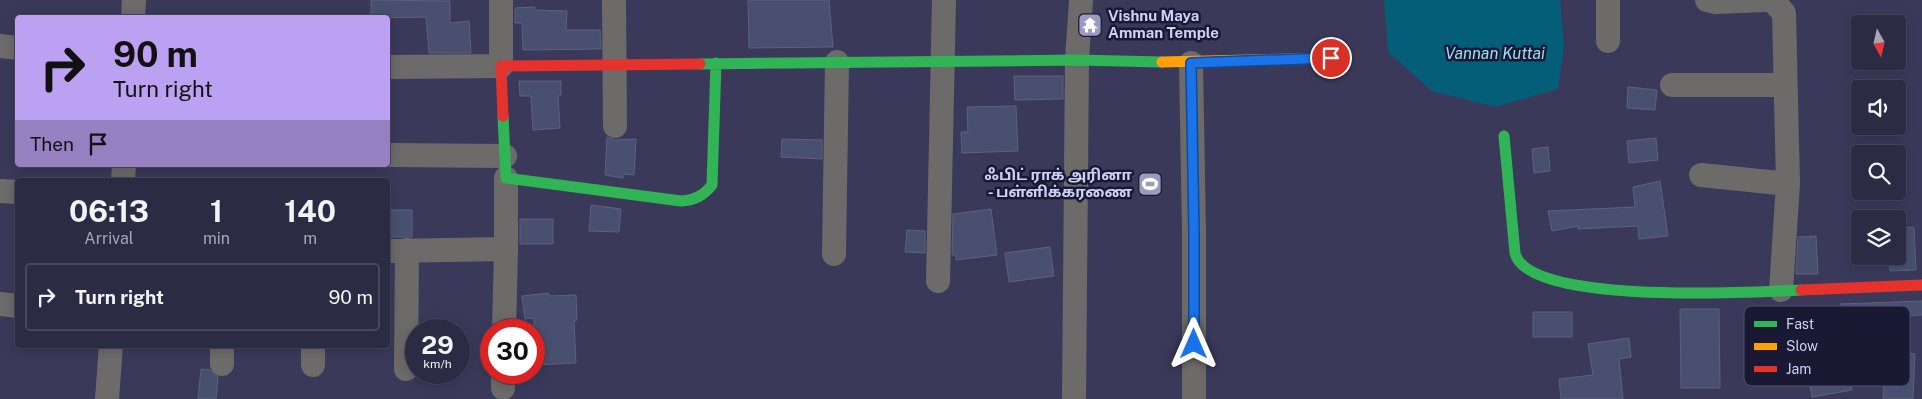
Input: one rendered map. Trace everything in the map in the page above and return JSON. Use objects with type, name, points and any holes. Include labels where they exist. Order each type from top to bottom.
[{"type":"street","points":[[133,15],[134,0]]},
{"type":"street","points":[[501,0],[506,249],[504,319]]},
{"type":"street","points":[[614,0],[615,126]]},
{"type":"street","points":[[938,280],[944,0]]},
{"type":"street","points":[[1074,399],[1077,60],[1081,0]]},
{"type":"street","points":[[1608,0],[1608,41]]},
{"type":"street","points":[[1708,0],[1716,2],[1765,0]]},
{"type":"street","points":[[1772,0],[1784,13],[1788,184],[1781,290]]},
{"type":"street","points":[[0,46],[15,48]]},
{"type":"street","points":[[390,67],[944,60],[1077,60],[1191,63],[1331,58]]},
{"type":"street","points":[[834,254],[837,62]]},
{"type":"street","points":[[390,155],[505,167],[680,201],[694,200],[705,195],[712,185],[716,63]]},
{"type":"street","points":[[1191,63],[1194,399]]},
{"type":"street","points":[[1672,85],[1785,85]]},
{"type":"street","points":[[1504,136],[1515,253],[1518,262],[1526,270],[1537,275],[1589,287],[1632,293],[1922,285]]},
{"type":"street","points":[[1701,175],[1788,184]]},
{"type":"street","points":[[0,191],[15,192]]},
{"type":"street","points":[[405,356],[397,250],[506,249]]},
{"type":"street","points":[[0,304],[15,306]]},
{"type":"street","points":[[107,399],[111,348]]},
{"type":"water","name":"Vannan Kuttai","points":[[1384,0],[1560,0],[1564,47],[1558,89],[1495,107],[1432,91],[1388,52]]},
{"type":"building","points":[[371,0],[450,1],[450,23],[469,21],[471,53],[429,53],[426,17],[390,18],[390,15],[371,15]]},
{"type":"building","points":[[748,0],[829,0],[833,47],[749,48]]},
{"type":"building","points":[[535,7],[535,10],[567,11],[566,30],[600,30],[601,49],[523,50],[522,23],[515,23],[515,8]]},
{"type":"building","points":[[1014,76],[1063,76],[1063,99],[1015,100]]},
{"type":"building","points":[[519,81],[561,81],[561,95],[558,95],[560,128],[533,130],[531,96],[520,96]]},
{"type":"building","points":[[1628,87],[1657,90],[1655,110],[1627,108]]},
{"type":"building","points":[[1016,106],[1018,151],[962,153],[961,132],[968,132],[967,107]]},
{"type":"building","points":[[607,137],[615,140],[636,139],[634,175],[623,174],[623,178],[605,175]]},
{"type":"building","points":[[1656,138],[1658,160],[1629,163],[1627,141]]},
{"type":"building","points":[[782,139],[822,140],[822,159],[781,157]]},
{"type":"building","points":[[1548,147],[1550,171],[1534,173],[1532,149]]},
{"type":"building","points":[[1660,181],[1668,236],[1639,239],[1638,226],[1578,229],[1578,226],[1552,231],[1548,211],[1635,207],[1633,187]]},
{"type":"building","points":[[591,205],[621,209],[619,232],[589,231]]},
{"type":"building","points":[[991,209],[997,255],[956,260],[956,255],[952,255],[953,214]]},
{"type":"building","points":[[390,210],[412,210],[412,237],[390,237]]},
{"type":"building","points":[[520,219],[553,219],[553,244],[520,244]]},
{"type":"building","points":[[1914,227],[1916,270],[1890,271],[1890,265],[1906,265],[1906,228]]},
{"type":"building","points":[[907,230],[925,231],[925,253],[905,252]]},
{"type":"building","points":[[1816,236],[1818,274],[1796,274],[1798,237]]},
{"type":"building","points":[[1050,247],[1054,276],[1009,282],[1005,253]]},
{"type":"building","points":[[549,293],[549,296],[576,295],[577,320],[574,321],[576,363],[545,364],[545,319],[525,319],[522,296]]},
{"type":"building","points":[[1922,301],[1922,315],[1910,316],[1910,306],[1840,306],[1840,304]]},
{"type":"building","points":[[1680,309],[1719,309],[1720,388],[1681,388]]},
{"type":"building","points":[[1533,312],[1572,312],[1572,337],[1533,337]]},
{"type":"building","points":[[1629,338],[1631,357],[1619,359],[1623,399],[1561,399],[1559,379],[1593,375],[1588,344]]},
{"type":"building","points":[[1910,354],[1915,354],[1913,399],[1883,399],[1884,386],[1910,386]]},
{"type":"building","points":[[201,369],[210,370],[218,377],[216,399],[198,399]]},
{"type":"building","points":[[1810,386],[1851,386],[1852,390],[1812,397]]},
{"type":"traffic: fast","points":[[700,64],[1077,60],[1162,62]]},
{"type":"traffic: fast","points":[[503,116],[506,178],[681,201],[690,200],[702,195],[712,185],[716,63]]},
{"type":"traffic: fast","points":[[1504,136],[1515,253],[1529,270],[1558,281],[1599,289],[1693,293],[1801,290]]},
{"type":"traffic: slow","points":[[1162,62],[1331,58]]},
{"type":"traffic: jam","points":[[503,116],[501,66],[700,64]]},
{"type":"traffic: jam","points":[[1801,290],[1922,285]]},
{"type":"place","name":"Vishnu Maya Amman Temple","points":[[1090,25]]},
{"type":"place","name":"ஃபிட் ராக் அரினா - பள்ளிக்கரணை","points":[[1150,184]]},
{"type":"route","points":[[1194,344],[1191,63],[1331,58]]}]
